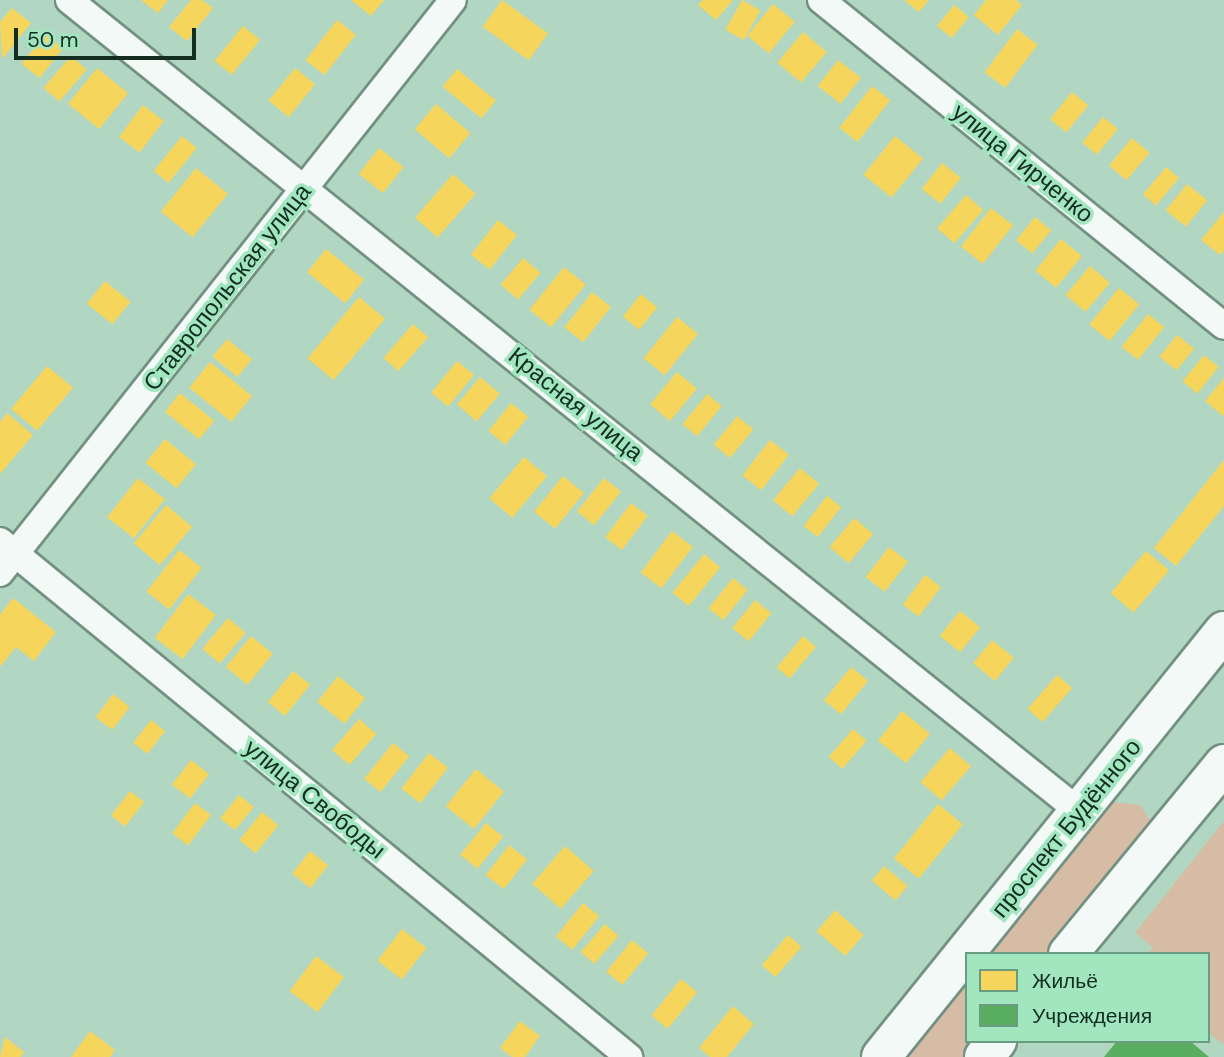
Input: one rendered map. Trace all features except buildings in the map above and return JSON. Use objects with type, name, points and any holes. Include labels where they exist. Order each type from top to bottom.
[{"type":"main road","name":"проспект Будённого","points":[[966,952],[1224,631]]},
{"type":"main road","points":[[1070,952],[1224,764]]},
{"type":"main road","name":"проспект Будённого","points":[[881,1057],[965,953]]},
{"type":"main road","points":[[984,1057],[995,1043]]},
{"type":"street","name":"Красная улица","points":[[69,0],[306,187],[1080,811]]},
{"type":"street","name":"Ставропольская улица","points":[[5,556],[306,187],[453,0]]},
{"type":"street","name":"улица Гирченко","points":[[821,0],[1224,326]]},
{"type":"street","name":"улица Свободы","points":[[5,556],[629,1057]]},
{"type":"shaded area","points":[[1105,801],[1140,805],[1152,823],[1055,952],[983,952]]},
{"type":"shaded area","points":[[1224,821],[1224,1045],[1210,1034],[1210,952],[1150,952],[1153,948],[1135,933]]},
{"type":"shaded area","points":[[965,974],[965,1043],[979,1043],[968,1057],[898,1057]]}]
